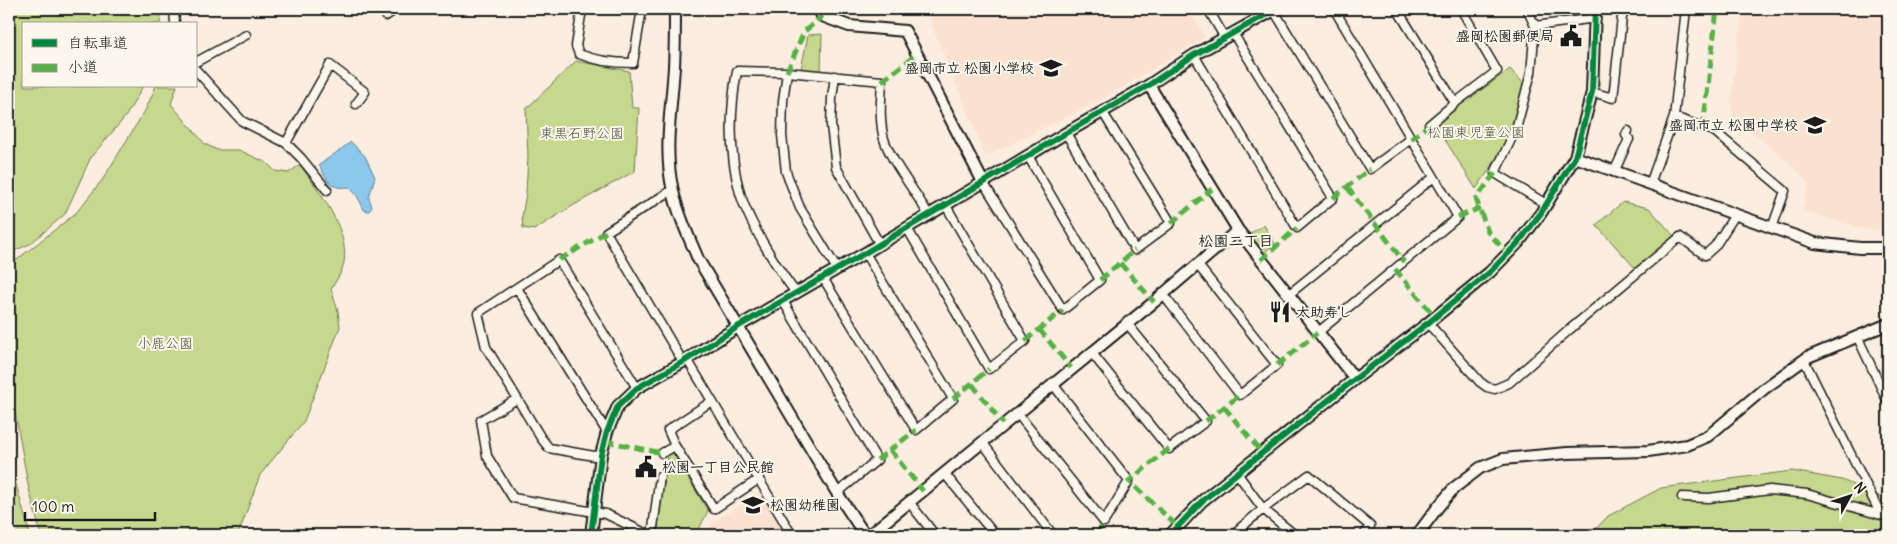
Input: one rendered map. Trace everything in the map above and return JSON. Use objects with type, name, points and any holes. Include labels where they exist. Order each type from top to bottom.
[{"type":"street","points":[[174,9],[176,22]]},
{"type":"street","points":[[381,9],[386,16],[396,9]]},
{"type":"street","points":[[582,9],[576,46],[579,54],[598,60],[633,63],[642,9]]},
{"type":"street","points":[[675,9],[674,66],[669,117],[669,154],[672,190],[683,225],[698,259],[865,535]]},
{"type":"street","points":[[820,9],[822,16],[848,26],[905,31],[984,182],[1063,310],[1100,280],[1028,156]]},
{"type":"street","points":[[1194,55],[1297,228],[1333,198],[1229,36],[1208,9]]},
{"type":"street","points":[[590,535],[600,455],[607,432],[618,406],[637,388],[685,361],[739,326],[929,216],[1066,132],[1149,86],[1194,55],[1274,9],[1370,169],[1411,139]]},
{"type":"street","points":[[1317,333],[1458,218],[1334,9]]},
{"type":"street","points":[[1397,9],[1455,103]]},
{"type":"street","points":[[1429,125],[1497,71],[1461,9]]},
{"type":"street","points":[[1527,9],[1535,26],[1531,73],[1516,129],[1495,173],[1546,204]]},
{"type":"street","points":[[1592,92],[1613,98],[1622,18],[1626,9]]},
{"type":"street","points":[[1650,184],[1674,118],[1686,9]]},
{"type":"street","points":[[1170,535],[1202,501],[1490,272],[1518,243],[1546,204],[1575,157],[1592,92],[1596,13],[1535,26]]},
{"type":"street","points":[[198,61],[246,35]]},
{"type":"street","points":[[286,143],[330,65],[365,92],[356,104]]},
{"type":"street","points":[[796,293],[782,274],[740,193],[732,147],[733,94],[738,71],[788,72],[882,81],[881,121],[885,140],[896,163],[929,216]]},
{"type":"street","points":[[198,72],[242,121],[286,143],[327,190]]},
{"type":"street","points":[[788,72],[783,101],[782,135],[786,172],[800,208],[837,269]]},
{"type":"street","points":[[835,76],[831,125],[836,167],[880,245]]},
{"type":"street","points":[[1149,86],[1238,230],[1355,379]]},
{"type":"street","points":[[1066,132],[1134,250],[1171,223],[1102,111]]},
{"type":"street","points":[[1674,118],[1714,132],[1785,191],[1772,228]]},
{"type":"street","points":[[1615,170],[1629,139],[1626,135],[1628,131]]},
{"type":"street","points":[[1575,157],[1815,243],[1860,248],[1888,248]]},
{"type":"street","points":[[1288,295],[1434,177]]},
{"type":"street","points":[[672,190],[606,232],[685,361],[712,401],[792,535]]},
{"type":"street","points":[[907,228],[989,369],[1025,340],[946,204]]},
{"type":"street","points":[[1428,323],[1480,382],[1487,387],[1495,389],[1509,382],[1680,237],[1705,255],[1715,246],[1735,215]]},
{"type":"street","points":[[869,535],[1238,230]]},
{"type":"street","points":[[822,278],[916,430],[953,400],[865,253]]},
{"type":"street","points":[[600,455],[594,456],[549,448],[486,347],[478,313],[560,260],[637,388]]},
{"type":"street","points":[[1162,293],[1240,395],[1277,365],[1197,264]]},
{"type":"street","points":[[517,288],[607,432]]},
{"type":"street","points":[[783,301],[877,460],[838,493]]},
{"type":"street","points":[[1091,352],[1169,449],[1206,421],[1126,322]]},
{"type":"street","points":[[1417,535],[1454,488],[1480,468],[1503,459],[1566,453],[1648,450],[1687,445],[1708,436],[1765,388],[1804,360],[1856,336],[1888,324]]},
{"type":"street","points":[[1856,336],[1888,402]]},
{"type":"street","points":[[1804,360],[1885,515]]},
{"type":"street","points":[[1017,413],[1104,522],[1130,481],[1052,384]]},
{"type":"street","points":[[517,399],[481,420],[488,456],[513,498],[606,514],[651,535],[660,476]]},
{"type":"street","points":[[712,401],[668,430],[675,446],[714,509],[759,479]]},
{"type":"street","points":[[982,442],[1054,535]]},
{"type":"street","points":[[662,453],[675,446]]},
{"type":"street","points":[[944,473],[995,535]]},
{"type":"street","points":[[1237,473],[1263,509],[1295,535]]},
{"type":"street","points":[[1232,535],[1309,475],[1370,526],[1364,535]]},
{"type":"street","points":[[1682,496],[1709,498],[1770,490],[1807,494],[1885,515]]},
{"type":"street","points":[[909,502],[935,535]]},
{"type":"shaded area","name":"盛岡市立 松園小学校","points":[[933,9],[1188,9],[1205,37],[1101,100],[986,156],[930,21]]},
{"type":"shaded area","name":"盛岡市立 松園中学校","points":[[1743,9],[1888,9],[1888,231],[1860,228],[1802,211],[1809,184],[1797,170],[1733,117],[1731,101]]},
{"type":"shaded area","name":"松園幼稚園","points":[[760,494],[786,535],[704,535],[720,517]]},
{"type":"green space","points":[[9,9],[162,9],[160,22],[22,22],[22,88],[142,88],[126,116],[91,157],[65,214],[30,244],[9,253]]},
{"type":"green space","points":[[822,34],[821,71],[801,69],[808,35]]},
{"type":"green space","name":"東黒石野公園","points":[[576,61],[629,71],[632,108],[639,108],[635,171],[534,230],[523,228],[522,217],[526,193],[528,156],[526,109]]},
{"type":"green space","name":"松園東児童公園","points":[[1510,69],[1524,84],[1516,119],[1505,143],[1476,189],[1435,124]]},
{"type":"green space","name":"小鹿公園","points":[[155,88],[176,88],[171,104],[205,144],[217,150],[239,150],[267,163],[275,171],[288,173],[300,165],[333,214],[343,243],[345,256],[342,269],[331,289],[338,311],[340,327],[304,421],[260,475],[238,535],[41,535],[28,485],[16,417],[9,390],[9,266],[76,213],[103,179],[146,109]]},
{"type":"green space","points":[[1623,202],[1649,208],[1675,237],[1636,269],[1596,225]]},
{"type":"green space","points":[[1264,225],[1275,244],[1263,253],[1249,234]]},
{"type":"green space","points":[[673,453],[708,511],[696,535],[659,535],[657,532],[668,456]]},
{"type":"green space","points":[[9,459],[30,535],[9,535]]},
{"type":"green space","points":[[1792,471],[1842,480],[1888,500],[1888,535],[1590,535],[1608,516],[1661,488]]},
{"type":"water","points":[[351,142],[365,156],[375,177],[369,197],[372,207],[369,211],[364,210],[356,194],[351,189],[348,187],[337,187],[329,182],[319,165]]},
{"type":"marked path","points":[[1703,128],[1717,9]]},
{"type":"marked path","points":[[787,72],[804,32],[822,16]]},
{"type":"marked path","points":[[882,81],[917,54]]},
{"type":"marked path","points":[[1411,139],[1429,125]]},
{"type":"marked path","points":[[1333,198],[1370,169]]},
{"type":"marked path","points":[[1495,173],[1476,199],[1488,232],[1508,254]]},
{"type":"marked path","points":[[1347,187],[1404,262]]},
{"type":"marked path","points":[[1171,223],[1212,189]]},
{"type":"marked path","points":[[1458,217],[1480,208]]},
{"type":"marked path","points":[[1261,260],[1297,228]]},
{"type":"marked path","points":[[559,260],[606,232]]},
{"type":"marked path","points":[[1100,280],[1135,250]]},
{"type":"marked path","points":[[1120,263],[1154,302]]},
{"type":"marked path","points":[[1395,269],[1435,317]]},
{"type":"marked path","points":[[1025,341],[1063,310]]},
{"type":"marked path","points":[[1039,329],[1071,368]]},
{"type":"marked path","points":[[1277,365],[1317,333]]},
{"type":"marked path","points":[[953,399],[989,369]]},
{"type":"marked path","points":[[972,384],[1003,424]]},
{"type":"marked path","points":[[1206,421],[1240,395]]},
{"type":"marked path","points":[[1224,407],[1262,453]]},
{"type":"marked path","points":[[877,460],[916,430]]},
{"type":"marked path","points":[[605,441],[662,453]]},
{"type":"marked path","points":[[1169,449],[1129,481],[1177,526]]},
{"type":"marked path","points":[[890,450],[923,491]]},
{"type":"marked path","points":[[1097,535],[1104,522]]},
{"type":"cycle path","points":[[591,535],[601,455],[607,432],[618,406],[637,388],[1149,85],[1194,55],[1276,9]]},
{"type":"cycle path","points":[[1170,535],[1202,501],[1428,323],[1490,272],[1518,243],[1541,213],[1575,157],[1592,92],[1595,9]]},
{"type":"place","name":"盛岡松園郵便局","points":[[1571,36]]},
{"type":"place","name":"盛岡市立 松園小学校","points":[[1051,68]]},
{"type":"place","name":"盛岡市立 松園中学校","points":[[1815,125]]},
{"type":"place","name":"太助寿し","points":[[1280,312]]},
{"type":"place","name":"松園一丁目公民館","points":[[646,467]]},
{"type":"place","name":"松園幼稚園","points":[[753,505]]},
{"type":"district","name":"松園二丁目","points":[[1236,241]]}]
